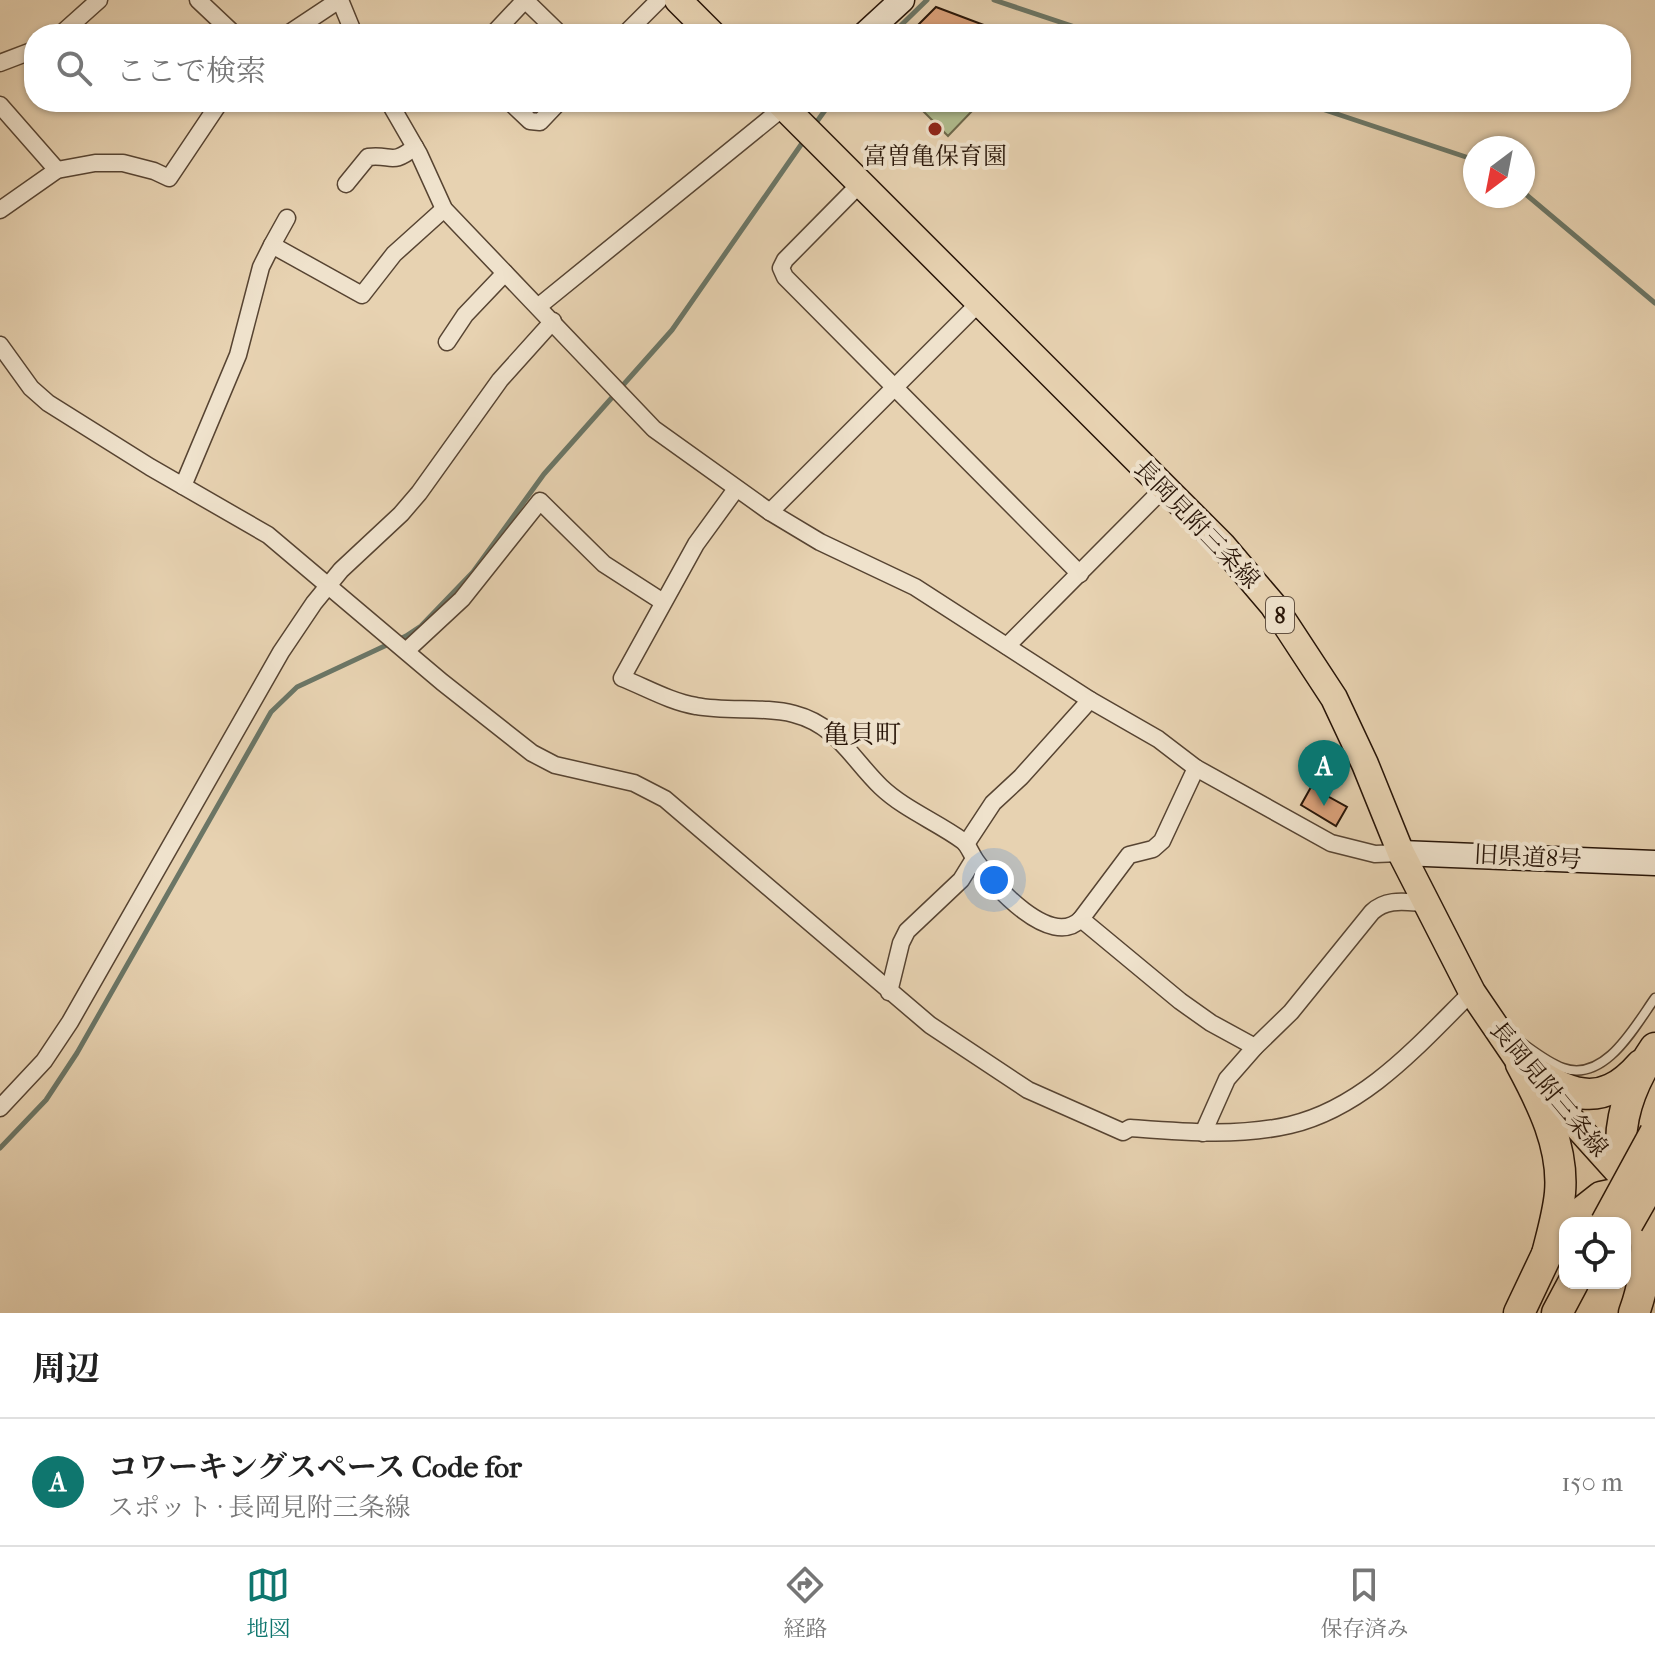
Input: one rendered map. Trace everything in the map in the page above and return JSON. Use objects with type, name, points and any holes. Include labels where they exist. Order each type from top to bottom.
[{"type":"highway","points":[[1521,1064],[1572,1092],[1594,1095],[1618,1087],[1653,1051]]},
{"type":"highway","points":[[1636,1313],[1646,1275],[1648,1193],[1621,1162],[1624,1115],[1629,1096],[1653,1051]]},
{"type":"highway","points":[[1521,1064],[1537,1093],[1560,1161],[1560,1196],[1547,1254]]},
{"type":"highway","points":[[1609,1217],[1655,1133]]},
{"type":"highway","points":[[1576,1217],[1601,1197],[1648,1193]]},
{"type":"highway","points":[[1631,1220],[1648,1193]]},
{"type":"highway","points":[[1519,1313],[1547,1254],[1559,1237]]},
{"type":"highway","points":[[1557,1313],[1570,1289]]},
{"type":"highway","points":[[1580,1313],[1592,1289]]},
{"type":"highway","points":[[1636,1313],[1655,1289]]},
{"type":"main road","points":[[678,0],[702,24]]},
{"type":"main road","name":"長岡見附三条線","points":[[792,112],[1222,545],[1273,605],[1301,645],[1348,726],[1401,853],[1472,992],[1521,1064],[1648,1193]]},
{"type":"street","points":[[72,24],[99,0]]},
{"type":"street","points":[[198,0],[223,24]]},
{"type":"street","points":[[303,24],[339,0],[350,24]]},
{"type":"street","points":[[502,24],[525,0],[550,24]]},
{"type":"street","points":[[635,24],[659,0]]},
{"type":"street","points":[[876,24],[902,0]]},
{"type":"street","points":[[0,63],[24,54]]},
{"type":"street","points":[[0,105],[57,170]]},
{"type":"street","points":[[0,210],[57,170],[95,163],[123,163],[169,178],[213,112]]},
{"type":"street","points":[[400,112],[444,209],[654,429],[770,512],[820,542],[915,587],[1090,700],[1158,739],[1196,768],[1331,843],[1375,854],[1401,853]]},
{"type":"street","points":[[521,112],[530,121],[540,122],[550,112]]},
{"type":"street","points":[[539,306],[774,112]]},
{"type":"street","points":[[346,184],[368,157],[400,159],[415,147]]},
{"type":"street","points":[[860,184],[785,260],[781,268],[785,277],[1080,574]]},
{"type":"street","points":[[272,245],[362,295],[394,254],[444,209]]},
{"type":"street","points":[[183,486],[238,355],[261,267],[287,218]]},
{"type":"street","points":[[447,342],[465,315],[505,273]]},
{"type":"street","points":[[770,512],[980,302]]},
{"type":"street","points":[[0,1108],[44,1061],[70,1022],[281,652],[314,603],[355,555],[410,504],[500,380],[553,321]]},
{"type":"street","points":[[0,345],[31,388],[48,403],[268,535],[532,753],[555,765],[634,783],[665,799],[930,1025],[1028,1090],[1123,1132],[1130,1128],[1203,1133],[1292,1124],[1359,1094],[1398,1064],[1472,992]]},
{"type":"street","points":[[1007,646],[1164,488]]},
{"type":"street","points":[[736,489],[696,544],[622,678],[694,706],[794,714],[831,732],[850,749],[882,788],[970,851],[1000,891],[1044,924],[1057,929],[1068,928],[1081,919],[1129,855],[1153,849],[1162,841],[1196,768]]},
{"type":"street","points":[[406,651],[462,599],[540,501],[604,564],[663,602]]},
{"type":"street","points":[[889,992],[907,931],[961,880],[970,851],[993,803],[1021,777],[1090,700]]},
{"type":"street","name":"旧県道8号","points":[[1401,853],[1655,863]]},
{"type":"street","points":[[1203,1133],[1227,1079],[1291,1012],[1380,904],[1425,903]]},
{"type":"street","points":[[1081,919],[1180,1001],[1211,1023],[1255,1047]]},
{"type":"lane","points":[[1492,1021],[1560,1067],[1584,1071],[1616,1050],[1655,998]]},
{"type":"green space","points":[[924,112],[971,112],[948,136]]},
{"type":"building","points":[[936,7],[981,24],[919,24]]},
{"type":"building","points":[[1311,787],[1347,807],[1336,826],[1301,805]]},
{"type":"waterway","points":[[902,24],[927,0]]},
{"type":"waterway","points":[[994,0],[1066,24]]},
{"type":"waterway","points":[[813,127],[824,112]]},
{"type":"waterway","points":[[1331,112],[1463,156]]},
{"type":"waterway","points":[[0,1148],[46,1100],[77,1053],[271,712],[297,687],[421,626],[473,572],[544,474],[672,330],[805,139]]},
{"type":"waterway","points":[[1535,202],[1655,303]]},
{"type":"place","name":"富曽亀保育園","points":[[935,129]]},
{"type":"place","name":"コワーキングスペース Code for","points":[[1324,806]]},
{"type":"district","name":"亀貝町","points":[[862,734]]}]
